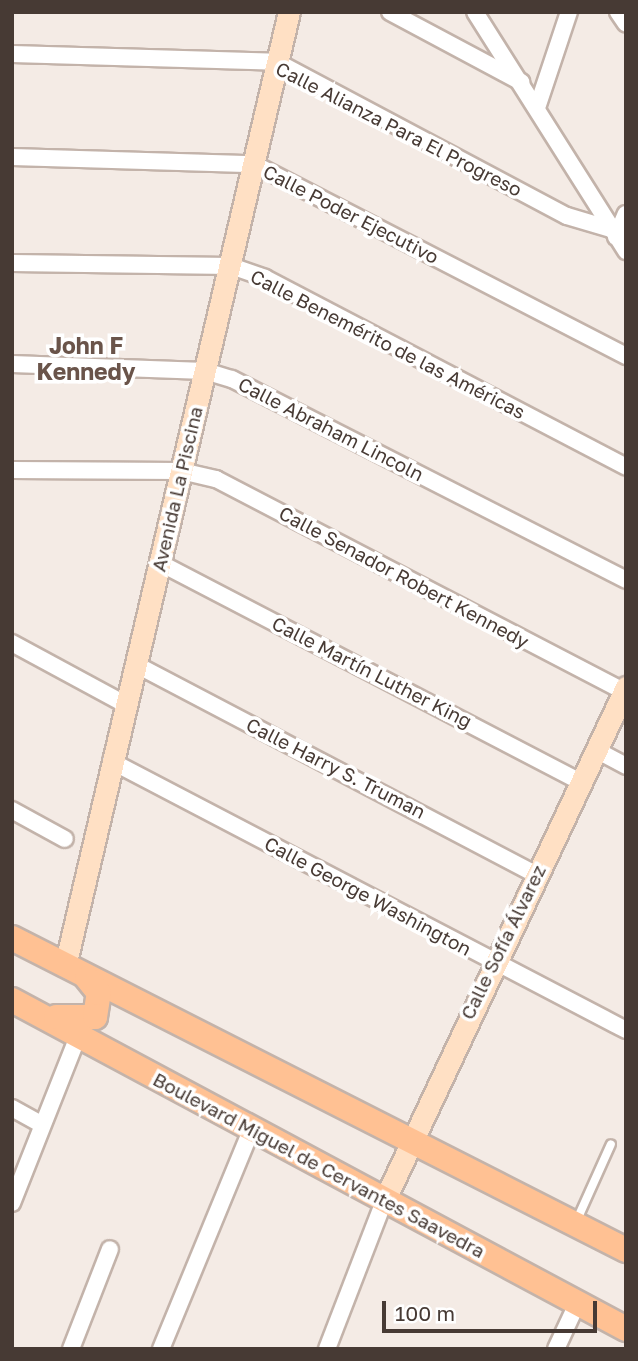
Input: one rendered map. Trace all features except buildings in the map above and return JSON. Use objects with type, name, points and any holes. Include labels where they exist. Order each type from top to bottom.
[{"type":"main road","points":[[12,938],[410,1143],[626,1250]]},
{"type":"main road","points":[[35,1012],[77,1022],[95,1017],[99,993],[87,978]]},
{"type":"main road","name":"Boulevard Miguel de Cervantes Saavedra","points":[[12,1000],[626,1329]]},
{"type":"street","name":"Avenida La Piscina","points":[[65,966],[289,12]]},
{"type":"street","points":[[390,12],[523,83]]},
{"type":"street","points":[[475,12],[538,105],[626,251]]},
{"type":"street","points":[[538,105],[569,12]]},
{"type":"street","points":[[618,12],[626,24]]},
{"type":"street","name":"Calle Alianza Para El Progreso","points":[[12,54],[277,62],[568,216],[614,233]]},
{"type":"street","name":"Calle Poder Ejecutivo","points":[[12,157],[254,164],[626,356]]},
{"type":"street","points":[[614,233],[626,214]]},
{"type":"street","name":"Calle Benemérito de las Américas","points":[[12,263],[231,266],[265,278],[626,467]]},
{"type":"street","name":"Calle Abraham Lincoln","points":[[12,364],[205,371],[285,404],[626,580]]},
{"type":"street","name":"Calle Senador Robert Kennedy","points":[[12,470],[181,471],[251,495],[625,689]]},
{"type":"street","name":"Calle Martín Luther King","points":[[160,563],[583,783]]},
{"type":"street","points":[[12,643],[125,704]]},
{"type":"street","name":"Calle Harry S. Truman","points":[[135,664],[536,874]]},
{"type":"street","name":"Calle Sofía Álvarez","points":[[385,1199],[492,963],[583,783],[625,689]]},
{"type":"street","points":[[598,751],[626,766]]},
{"type":"street","name":"Calle George Washington","points":[[111,761],[492,963],[626,1030]]},
{"type":"street","points":[[12,810],[65,839]]},
{"type":"street","points":[[12,1203],[78,1036]]},
{"type":"street","points":[[12,1108],[41,1124]]},
{"type":"street","points":[[161,1349],[252,1128]]},
{"type":"street","points":[[327,1349],[385,1199]]},
{"type":"street","points":[[71,1349],[110,1249]]},
{"type":"street","points":[[556,1349],[577,1304]]},
{"type":"lane","points":[[574,1225],[611,1144]]},
{"type":"district","name":"John F Kennedy","points":[[86,358]]}]
